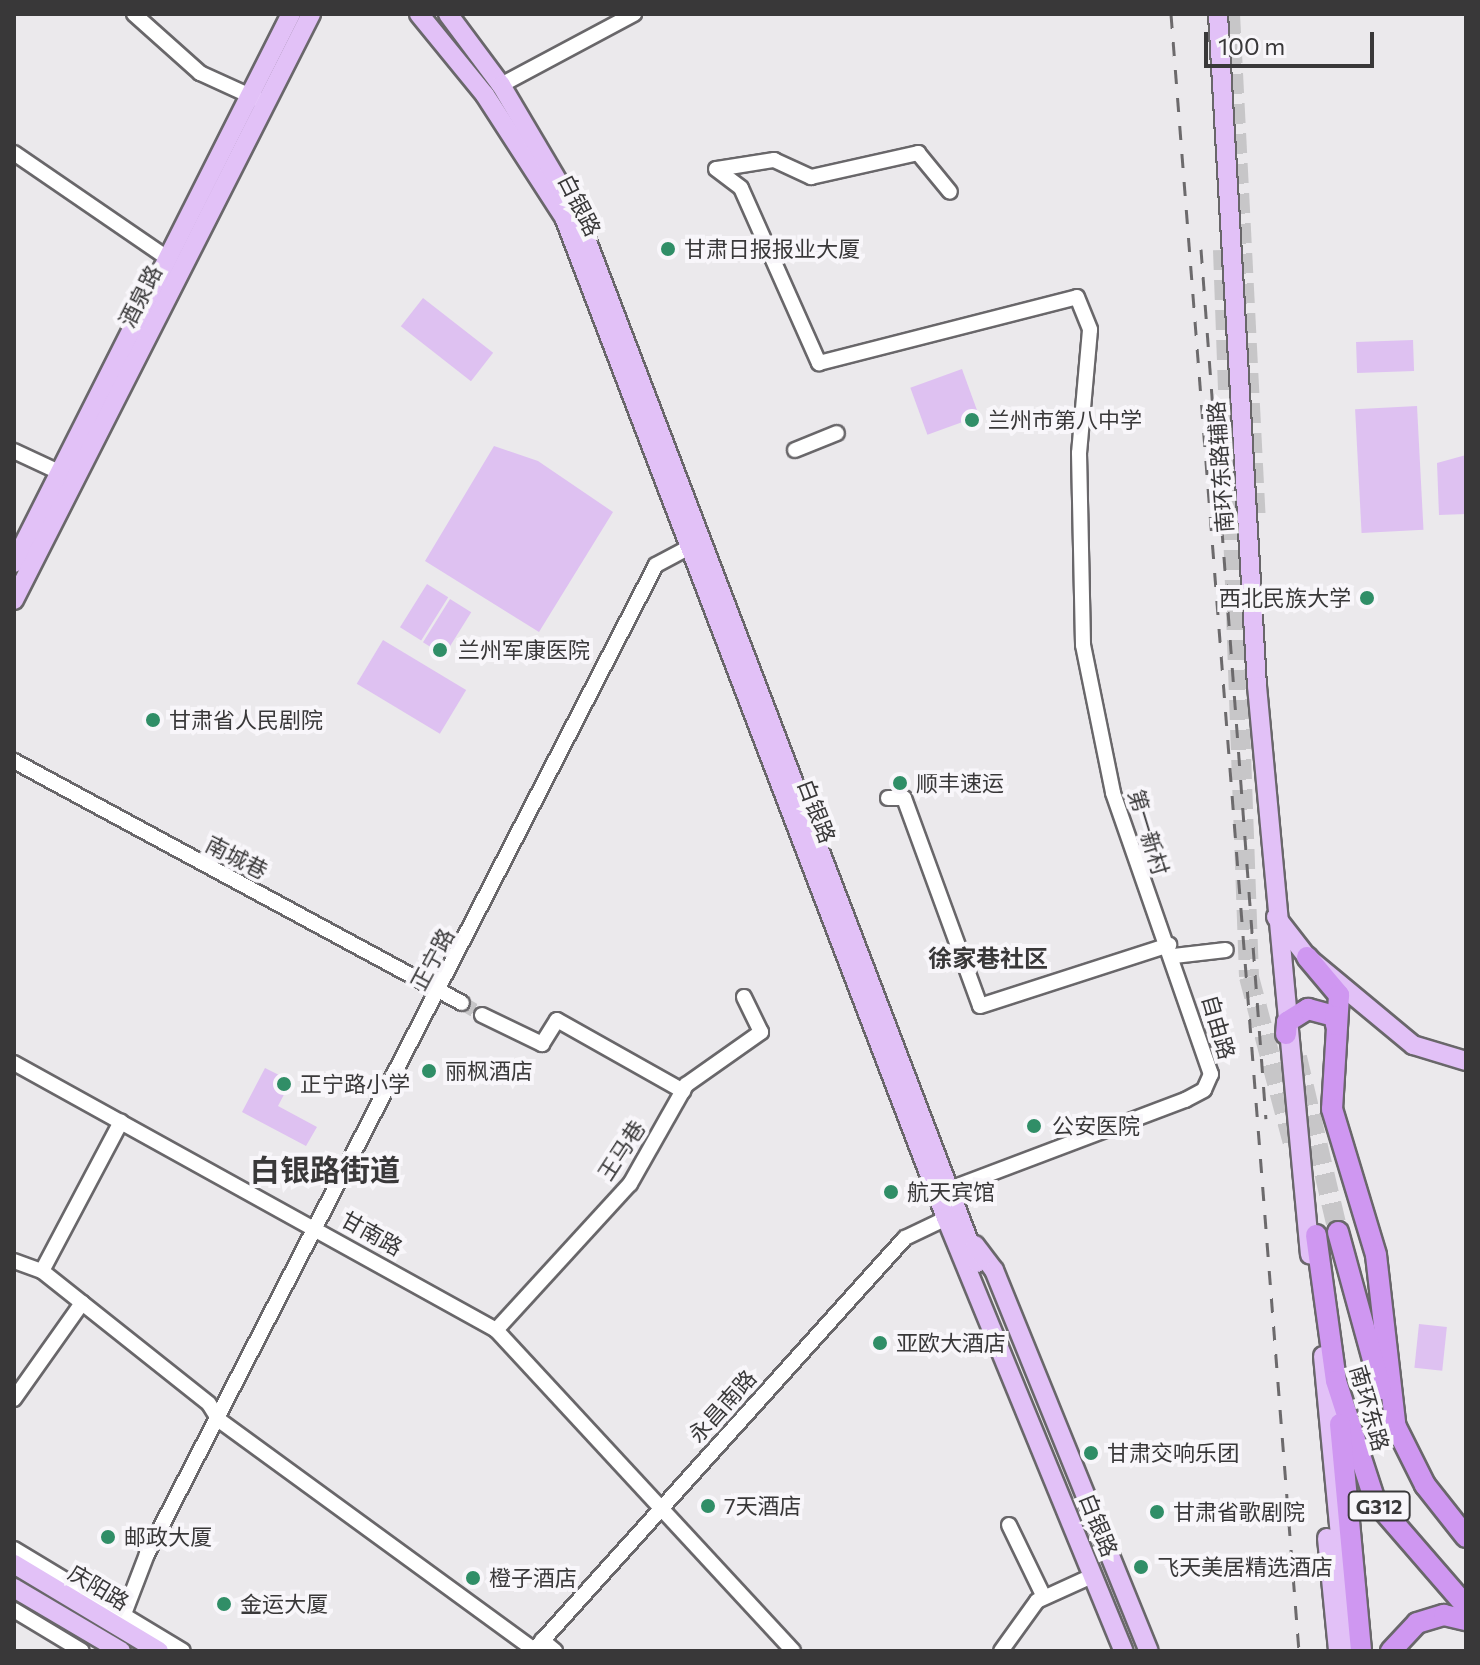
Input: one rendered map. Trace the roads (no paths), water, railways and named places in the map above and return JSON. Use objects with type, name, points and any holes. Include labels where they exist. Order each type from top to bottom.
[{"type":"highway","points":[[1307,957],[1339,995],[1332,1109],[1376,1255],[1396,1430]]},
{"type":"highway","points":[[1286,1034],[1287,1022],[1308,1009],[1335,1016],[1336,1025]]},
{"type":"highway","name":"南环东路","points":[[1338,1232],[1396,1430],[1425,1485],[1466,1537]]},
{"type":"highway","name":"南环东路","points":[[1316,1235],[1336,1381],[1375,1501],[1466,1606]]},
{"type":"highway","points":[[1336,1381],[1361,1651]]},
{"type":"highway","points":[[1391,1651],[1417,1623],[1444,1615],[1466,1620]]},
{"type":"main road","name":"酒泉路","points":[[14,600],[256,99],[291,14]]},
{"type":"main road","name":"酒泉路","points":[[14,563],[166,257],[256,99],[311,14]]},
{"type":"main road","name":"白银路","points":[[419,14],[485,95],[564,217],[697,542],[950,1189],[952,1215]]},
{"type":"main road","name":"白银路","points":[[448,14],[501,85],[575,210],[952,1215],[1124,1651]]},
{"type":"main road","name":"南环东路辅路","points":[[1218,14],[1276,917],[1328,1443]]},
{"type":"main road","points":[[1276,917],[1307,957],[1413,1045],[1466,1061]]},
{"type":"main road","points":[[962,1239],[1111,1651]]},
{"type":"main road","points":[[962,1239],[994,1270],[1149,1651]]},
{"type":"main road","name":"白银路","points":[[980,1284],[1137,1651]]},
{"type":"main road","points":[[1328,1443],[1326,1522],[1338,1651]]},
{"type":"main road","points":[[1328,1443],[1351,1651]]},
{"type":"main road","name":"庆阳路","points":[[14,1564],[121,1621],[159,1651]]},
{"type":"main road","name":"庆阳路","points":[[14,1588],[121,1651]]},
{"type":"street","points":[[134,14],[200,73],[256,99]]},
{"type":"street","points":[[501,85],[634,14]]},
{"type":"street","points":[[14,153],[166,257]]},
{"type":"street","name":"第一新村","points":[[950,192],[918,153],[811,177],[774,160],[716,169],[741,188],[819,363],[1077,297],[1090,330],[1078,468],[1083,645],[1113,793],[1171,951]]},
{"type":"street","points":[[795,450],[837,433]]},
{"type":"street","points":[[14,451],[59,472]]},
{"type":"street","name":"正宁路","points":[[121,1621],[315,1226],[441,990],[656,565],[697,542]]},
{"type":"street","name":"南城巷","points":[[14,761],[462,1003]]},
{"type":"street","points":[[888,798],[904,798],[980,1006],[1171,951],[1226,950]]},
{"type":"street","name":"自由路","points":[[950,1189],[1204,1090],[1210,1063],[1171,951]]},
{"type":"street","name":"王马巷","points":[[496,1330],[630,1184],[683,1091],[727,1050],[761,1032],[744,997]]},
{"type":"street","points":[[482,1015],[542,1044],[557,1020],[683,1091]]},
{"type":"street","name":"甘南路","points":[[14,1063],[315,1226],[496,1330],[662,1504],[793,1651]]},
{"type":"street","points":[[42,1271],[121,1122]]},
{"type":"street","name":"永昌南路","points":[[537,1647],[662,1504],[905,1238],[952,1215]]},
{"type":"street","points":[[14,1261],[42,1271],[209,1404],[219,1420],[537,1647],[555,1651]]},
{"type":"street","points":[[14,1399],[82,1303]]},
{"type":"street","points":[[1009,1525],[1044,1597]]},
{"type":"street","points":[[14,1549],[121,1621],[183,1651]]},
{"type":"street","points":[[1001,1651],[1044,1597],[1083,1580]]},
{"type":"street","points":[[14,1610],[82,1651]]},
{"type":"tunnel","points":[[1230,14],[1256,523]]},
{"type":"tunnel","points":[[1223,250],[1249,977],[1295,1151]]},
{"type":"tunnel","points":[[462,1003],[482,1015]]},
{"type":"tunnel","points":[[1297,1057],[1338,1232]]},
{"type":"railway","points":[[1171,14],[1299,1651]]},
{"type":"railway","points":[[1201,249],[1266,1119]]},
{"type":"place","name":"甘肃日报报业大厦","points":[[668,249]]},
{"type":"place","name":"兰州市第八中学","points":[[972,420]]},
{"type":"place","name":"西北民族大学","points":[[1367,598]]},
{"type":"place","name":"兰州军康医院","points":[[440,650]]},
{"type":"place","name":"甘肃省人民剧院","points":[[153,720]]},
{"type":"place","name":"顺丰速运","points":[[900,783]]},
{"type":"place","name":"丽枫酒店","points":[[429,1071]]},
{"type":"place","name":"正宁路小学","points":[[284,1084]]},
{"type":"place","name":"公安医院","points":[[1034,1126]]},
{"type":"place","name":"航天宾馆","points":[[891,1192]]},
{"type":"place","name":"亚欧大酒店","points":[[880,1343]]},
{"type":"place","name":"甘肃交响乐团","points":[[1091,1453]]},
{"type":"place","name":"7天酒店","points":[[708,1506]]},
{"type":"place","name":"甘肃省歌剧院","points":[[1157,1512]]},
{"type":"place","name":"邮政大厦","points":[[108,1537]]},
{"type":"place","name":"飞天美居精选酒店","points":[[1141,1567]]},
{"type":"place","name":"橙子酒店","points":[[473,1578]]},
{"type":"place","name":"金运大厦","points":[[224,1604]]},
{"type":"district","name":"徐家巷社区","points":[[988,958]]},
{"type":"district","name":"白银路街道","points":[[325,1169]]}]
